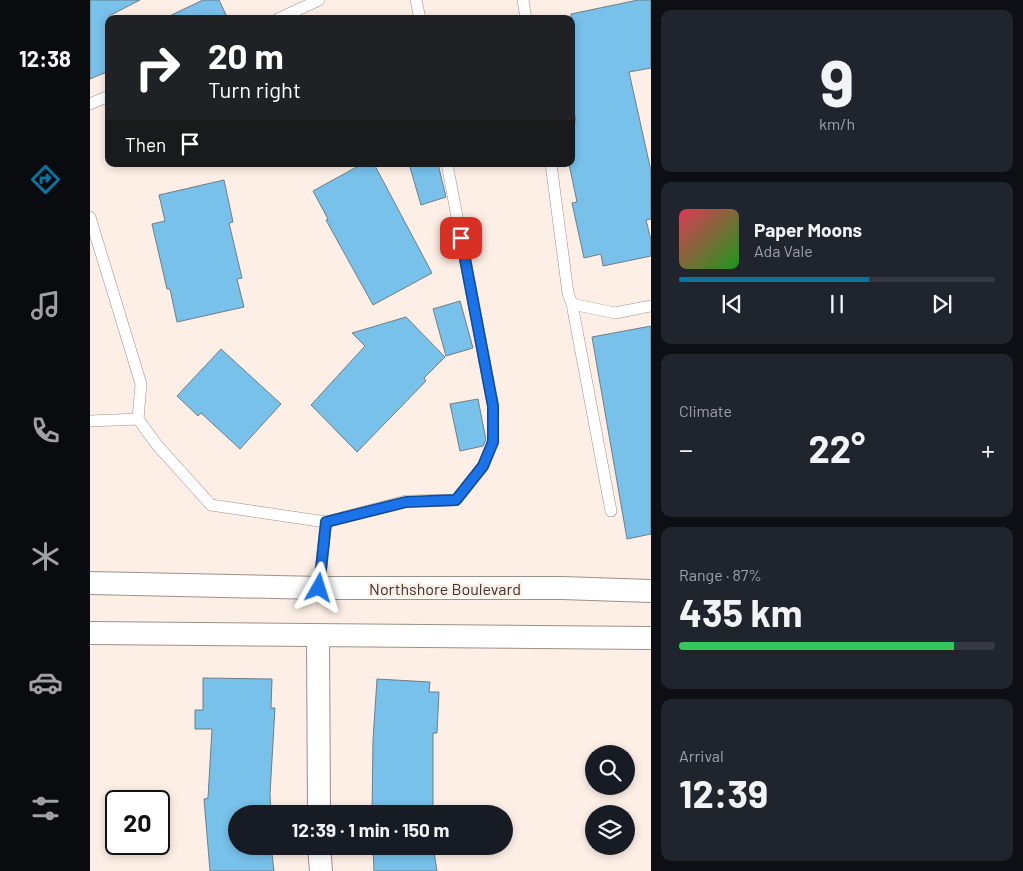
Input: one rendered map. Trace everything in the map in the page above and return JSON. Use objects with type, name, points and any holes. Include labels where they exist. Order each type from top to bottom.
[{"type":"street","name":"Northshore Boulevard","points":[[90,583],[319,588],[562,588],[650,591]]},
{"type":"street","points":[[90,633],[650,638]]},
{"type":"street","points":[[318,636],[319,805]]},
{"type":"street","points":[[320,855],[321,871]]},
{"type":"lane","points":[[287,15],[319,0]]},
{"type":"lane","points":[[416,0],[419,15]]},
{"type":"lane","points":[[523,0],[525,15]]},
{"type":"lane","points":[[90,104],[105,98]]},
{"type":"lane","points":[[90,217],[141,384],[138,419],[157,445],[211,505],[326,522],[406,502],[456,500],[483,466],[493,442],[493,406],[448,167]]},
{"type":"lane","points":[[551,167],[568,293],[572,304],[611,511]]},
{"type":"lane","points":[[572,304],[615,313],[650,306]]},
{"type":"lane","points":[[90,421],[138,419]]},
{"type":"lane","points":[[319,588],[326,522]]},
{"type":"building","points":[[90,0],[140,0],[111,15],[105,15],[105,73],[90,79]]},
{"type":"building","points":[[203,0],[219,0],[226,15],[171,15]]},
{"type":"building","points":[[638,0],[651,0],[651,68],[629,72],[651,171],[651,219],[646,220],[651,240],[651,256],[603,266],[601,254],[584,258],[572,203],[577,202],[570,167],[575,167],[576,122],[575,15],[571,14]]},
{"type":"building","points":[[357,167],[376,167],[432,273],[373,305],[326,220],[328,219],[313,191]]},
{"type":"building","points":[[410,167],[439,167],[446,197],[421,205]]},
{"type":"building","points":[[224,180],[233,222],[229,223],[242,278],[237,279],[244,307],[177,322],[170,289],[167,289],[152,224],[165,221],[159,195]]},
{"type":"building","points":[[460,301],[473,348],[446,356],[433,309]]},
{"type":"building","points":[[406,317],[445,357],[424,378],[426,381],[357,452],[311,405],[365,346],[352,333]]},
{"type":"building","points":[[651,326],[651,534],[627,539],[592,337]]},
{"type":"building","points":[[221,349],[281,404],[240,449],[201,413],[198,416],[177,396]]},
{"type":"building","points":[[478,399],[486,440],[483,446],[460,451],[450,404]]},
{"type":"building","points":[[203,678],[272,679],[271,708],[275,708],[271,805],[228,805],[228,855],[272,855],[274,871],[210,871],[204,799],[208,798],[212,729],[195,729],[195,710],[203,710]]},
{"type":"building","points":[[377,679],[430,682],[429,692],[439,692],[437,733],[433,733],[433,805],[372,805],[373,740]]},
{"type":"building","points":[[373,855],[434,855],[437,871],[374,871]]},
{"type":"route","points":[[319,588],[326,522],[406,502],[456,500],[483,466],[493,442],[493,406],[461,238]]}]
